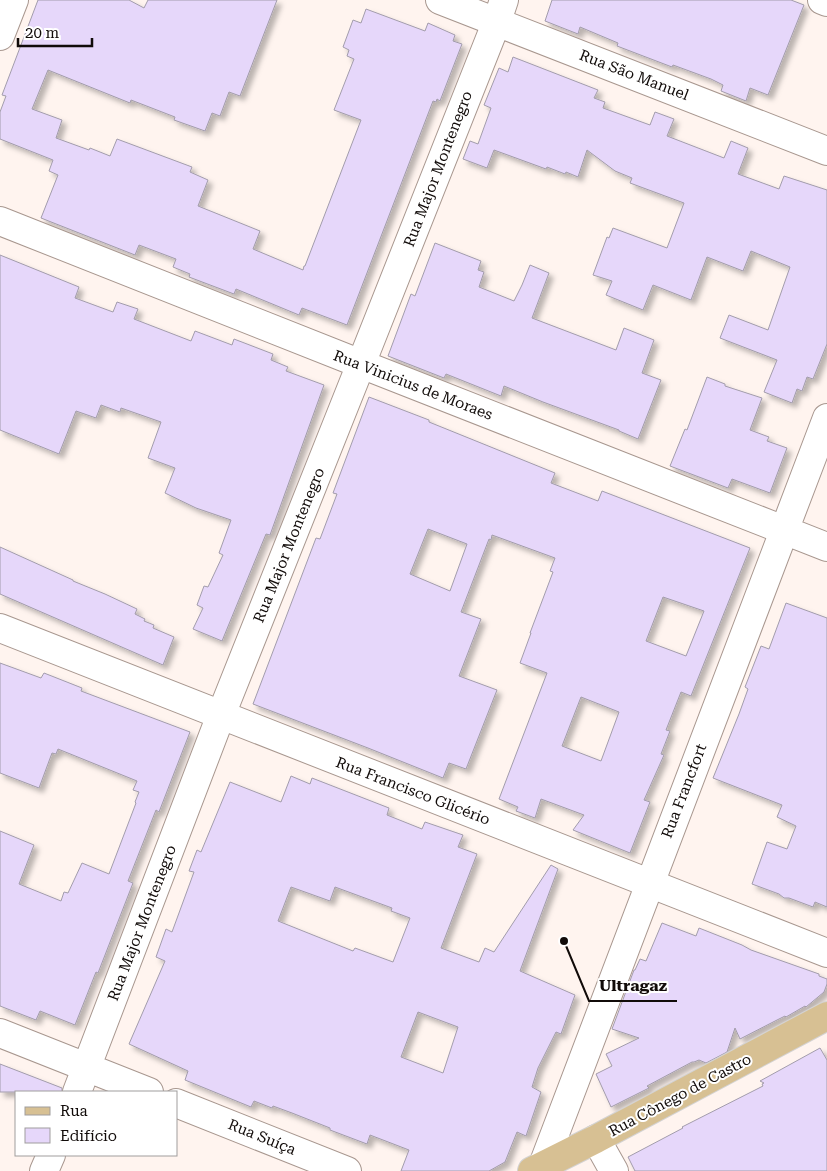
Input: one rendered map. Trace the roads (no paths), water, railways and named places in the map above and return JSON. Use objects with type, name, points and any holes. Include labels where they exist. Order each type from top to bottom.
[{"type":"main road","name":"Rua Cônego de Castro","points":[[537,1168],[596,1139],[827,1016]]},
{"type":"street","points":[[0,36],[14,0]]},
{"type":"street","name":"Rua São Manuel","points":[[440,0],[500,10],[827,151]]},
{"type":"street","points":[[822,0],[827,2]]},
{"type":"street","name":"Rua Major Montenegro","points":[[82,1080],[220,715],[362,364],[500,10]]},
{"type":"street","name":"Rua Vinicius de Moraes","points":[[0,221],[827,547]]},
{"type":"street","name":"Rua Francfort","points":[[537,1168],[649,883],[827,418]]},
{"type":"street","name":"Rua Francisco Glicério","points":[[0,628],[827,953]]},
{"type":"street","points":[[0,1033],[82,1080],[143,1091]]},
{"type":"street","name":"Rua Suíça","points":[[178,1104],[347,1171]]},
{"type":"street","points":[[596,1139],[614,1171]]},
{"type":"street","points":[[44,1171],[51,1156]]},
{"type":"place","name":"Ultragaz","points":[[564,941]]}]
